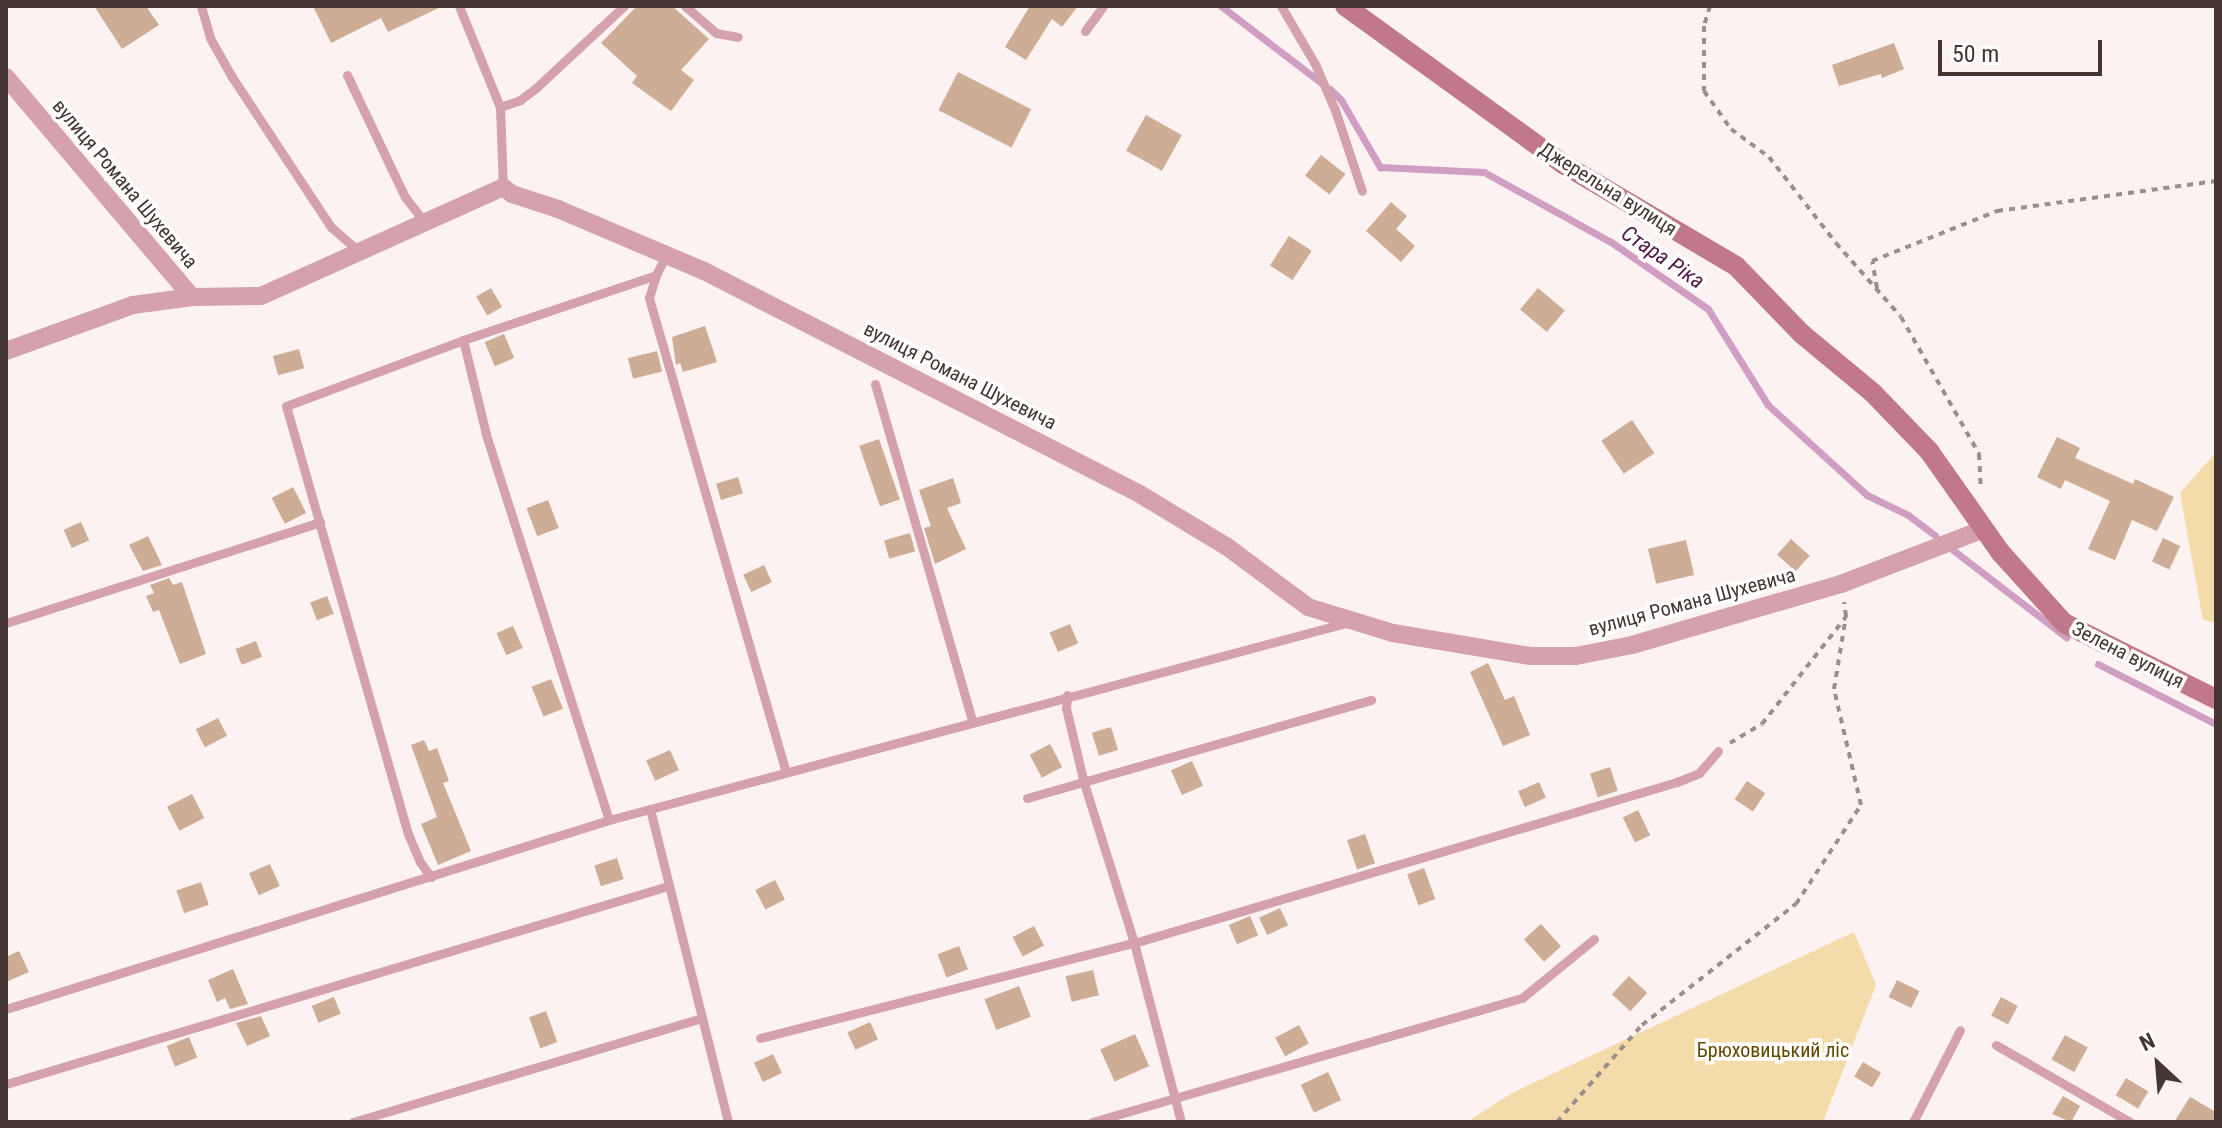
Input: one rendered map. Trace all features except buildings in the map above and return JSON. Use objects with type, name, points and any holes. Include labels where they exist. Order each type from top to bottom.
[{"type":"street","name":"Джерельна вулиця","points":[[1345,6],[1563,164],[1736,266],[1802,334],[1873,393],[1920,441],[1975,533]]},
{"type":"street","name":"вулиця Романа Шухевича","points":[[6,77],[192,297],[261,296],[423,220],[503,187],[512,194],[667,253],[1071,456],[1226,546],[1308,607],[1393,633],[1530,656],[1576,656],[1632,645],[1841,584],[1975,533]]},
{"type":"street","points":[[6,351],[133,305],[192,297]]},
{"type":"street","name":"Зелена вулиця","points":[[1975,533],[2064,623],[2216,699]]},
{"type":"lane","points":[[201,6],[210,38],[232,77],[331,227],[359,251]]},
{"type":"lane","points":[[459,6],[500,107],[503,187]]},
{"type":"lane","points":[[500,107],[520,100],[537,87],[624,6]]},
{"type":"lane","points":[[685,6],[716,33],[738,37]]},
{"type":"lane","points":[[1085,31],[1103,6]]},
{"type":"lane","points":[[1281,6],[1315,64],[1335,110],[1362,191]]},
{"type":"lane","points":[[347,75],[405,197],[423,220]]},
{"type":"lane","points":[[667,253],[649,298],[786,772]]},
{"type":"lane","points":[[431,877],[420,862],[408,834],[286,406],[463,340],[656,275]]},
{"type":"lane","points":[[463,340],[486,434],[609,820]]},
{"type":"lane","points":[[875,384],[972,721]]},
{"type":"lane","points":[[6,623],[320,522]]},
{"type":"lane","points":[[6,1009],[609,820],[1349,622]]},
{"type":"lane","points":[[1067,695],[1066,708],[1084,783],[1134,943],[1181,1122]]},
{"type":"lane","points":[[1027,798],[1371,700]]},
{"type":"lane","points":[[760,1038],[1134,943],[1677,782],[1699,773],[1718,751]]},
{"type":"lane","points":[[650,809],[728,1122]]},
{"type":"lane","points":[[6,1084],[668,886]]},
{"type":"lane","points":[[1092,1122],[1177,1100],[1522,998],[1594,939]]},
{"type":"lane","points":[[353,1122],[702,1018]]},
{"type":"lane","points":[[1913,1122],[1960,1030]]},
{"type":"lane","points":[[1996,1045],[2130,1122]]},
{"type":"path","points":[[1710,6],[1704,26],[1704,91],[1731,129],[1769,157],[1901,317],[1979,454],[1975,533]]},
{"type":"path","points":[[1878,291],[1872,261],[1997,211],[2216,181]]},
{"type":"path","points":[[1557,1122],[1642,1025],[1796,904],[1861,805],[1834,689],[1846,616],[1841,584]]},
{"type":"path","points":[[1718,751],[1762,724],[1846,616]]},
{"type":"green space","points":[[2216,452],[2216,623],[2203,620],[2180,493]]},
{"type":"green space","name":"Брюховицький ліс","points":[[1854,932],[1876,985],[1823,1122],[1467,1122],[1512,1093]]},
{"type":"waterway","name":"Стара Ріка","points":[[1221,6],[1320,82]]},
{"type":"waterway","name":"Стара Ріка","points":[[1330,89],[1341,100],[1380,167],[1484,172],[1611,242],[1708,309],[1768,405],[1867,495],[1908,515],[1935,535]]},
{"type":"waterway","name":"Стара Ріка","points":[[1953,550],[2066,637]]},
{"type":"waterway","name":"Стара Ріка","points":[[2098,664],[2216,724]]}]
